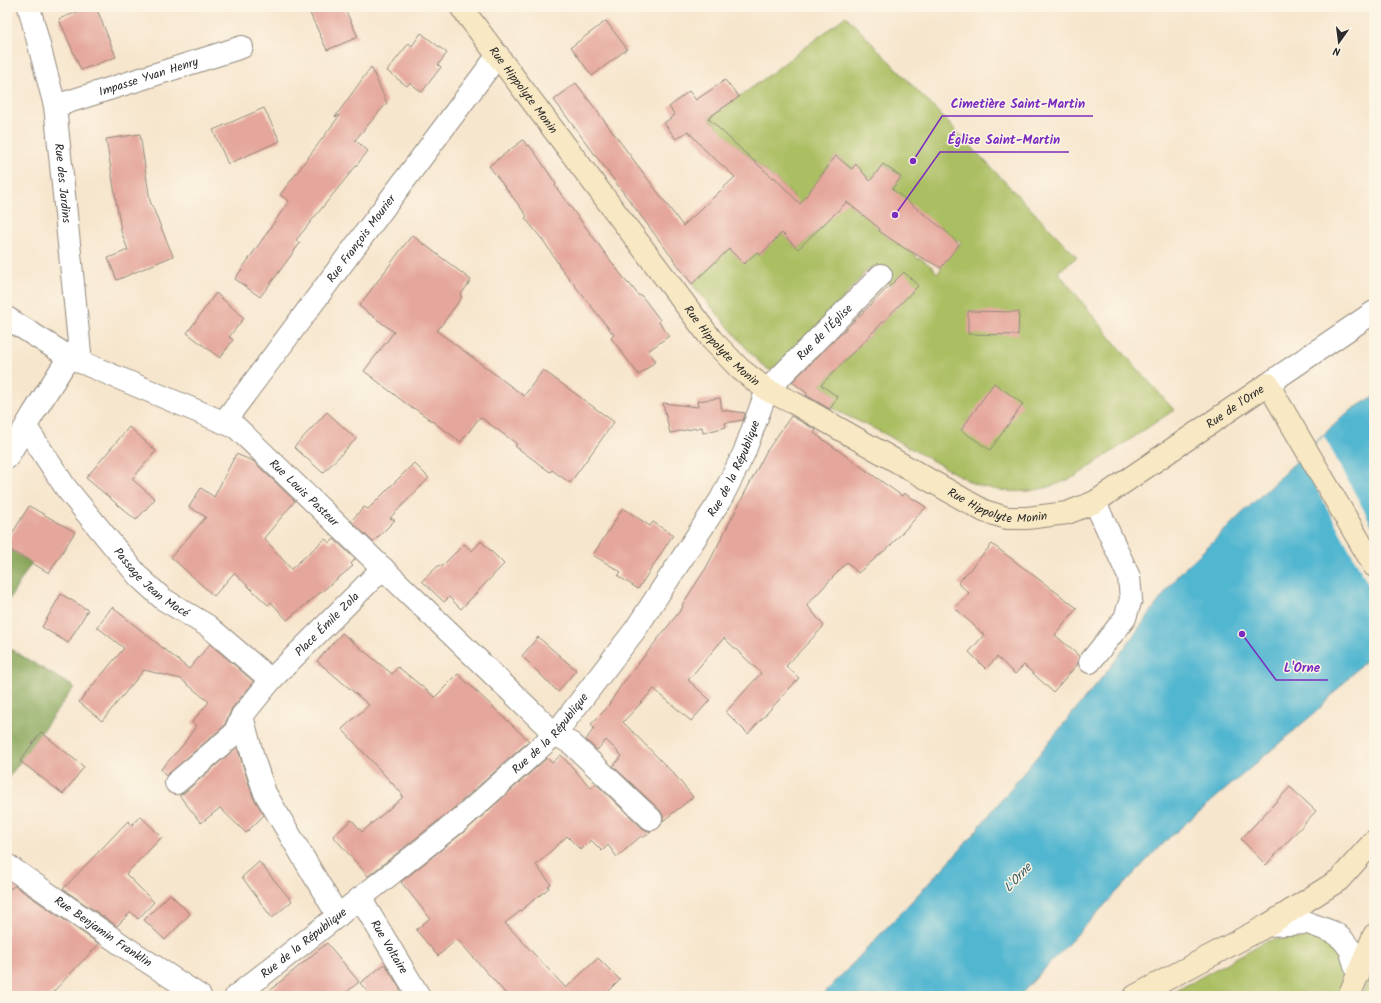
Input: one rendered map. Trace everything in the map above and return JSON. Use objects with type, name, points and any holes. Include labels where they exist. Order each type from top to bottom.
[{"type":"street","name":"Rue des Jardins","points":[[29,7],[55,106],[75,360]]},
{"type":"street","name":"Rue Hippolyte Monin","points":[[461,7],[712,340],[740,369],[767,390],[794,403],[984,511],[1007,518],[1027,518],[1067,513],[1096,502]]},
{"type":"street","name":"Impasse Yvan Henry","points":[[55,106],[242,48]]},
{"type":"street","name":"Rue François Mourier","points":[[224,422],[498,55]]},
{"type":"street","name":"Rue de l'Église","points":[[767,390],[881,274]]},
{"type":"street","name":"Rue de l'Orne","points":[[1096,502],[1374,312]]},
{"type":"street","name":"Rue Louis Pasteur","points":[[7,318],[75,360],[237,428],[555,734],[572,744],[651,819]]},
{"type":"street","points":[[7,458],[26,427],[75,360]]},
{"type":"street","points":[[1268,384],[1374,566]]},
{"type":"street","name":"Rue de la République","points":[[236,996],[462,818],[555,734],[635,630],[721,499],[744,453],[767,390]]},
{"type":"street","name":"Passage Jean Macé","points":[[26,427],[66,488],[139,577],[163,599],[208,626],[271,680]]},
{"type":"street","points":[[1090,662],[1125,618],[1131,599],[1128,577],[1096,502]]},
{"type":"street","name":"Place Émile Zola","points":[[271,680],[383,568]]},
{"type":"street","points":[[176,783],[234,734],[242,716],[271,680]]},
{"type":"street","points":[[242,716],[254,761],[265,793],[338,916]]},
{"type":"street","points":[[1135,996],[1268,925],[1339,880],[1374,841]]},
{"type":"street","name":"Rue Benjamin Franklin","points":[[7,864],[125,947],[200,996]]},
{"type":"street","name":"Rue Voltaire","points":[[360,898],[418,996]]},
{"type":"street","points":[[1268,925],[1308,923],[1335,933],[1350,948],[1358,975]]},
{"type":"street","points":[[1349,996],[1374,935]]},
{"type":"green space","points":[[846,16],[1077,257],[1058,272],[1115,343],[1174,410],[1076,476],[1050,487],[1038,490],[1013,491],[988,488],[974,484],[885,434],[831,407],[837,397],[821,385],[909,295],[891,284],[890,285],[882,274],[872,268],[869,268],[835,308],[771,371],[761,364],[692,284],[732,246],[732,252],[745,263],[755,250],[760,255],[782,233],[798,249],[822,227],[774,177],[773,178],[723,133],[709,118],[761,81]],"holes":[[[836,156],[852,169],[854,166],[872,179],[884,164],[901,177],[888,194],[938,228],[940,226],[942,228],[941,230],[961,243],[957,248],[955,247],[940,267],[941,269],[938,273],[920,258],[918,259],[916,257],[917,256],[901,245],[900,246],[897,244],[898,242],[850,205],[851,203],[820,177]]]},
{"type":"green space","points":[[7,548],[32,562],[7,603]]},
{"type":"green space","points":[[7,647],[74,687],[7,780]]},
{"type":"green space","points":[[1309,934],[1341,953],[1344,975],[1343,985],[1339,996],[1167,996],[1266,941]]},
{"type":"green space","points":[[1374,965],[1374,996],[1361,996]]},
{"type":"water","points":[[1374,396],[1374,651],[1318,710],[1163,843],[1019,996],[822,996],[961,849],[1109,669],[1178,575],[1347,413]]},
{"type":"pier","points":[[1324,436],[1374,529],[1374,595],[1300,458]]},
{"type":"building","points":[[90,7],[96,7],[116,57],[81,70],[59,19]]},
{"type":"building","points":[[307,7],[344,7],[358,37],[327,50]]},
{"type":"building","points":[[606,21],[627,49],[592,76],[571,47]]},
{"type":"building","points":[[421,33],[447,53],[438,65],[441,67],[422,92],[410,83],[407,86],[387,71],[409,43],[412,46]]},
{"type":"building","points":[[371,67],[387,103],[355,140],[368,151],[296,240],[300,243],[260,297],[235,279],[289,201],[280,195],[340,115],[335,117]]},
{"type":"building","points":[[725,80],[739,97],[708,118],[773,178],[774,177],[800,204],[836,156],[852,169],[856,164],[870,181],[883,164],[901,177],[892,189],[948,233],[959,244],[941,268],[904,248],[879,231],[880,229],[847,202],[798,249],[782,233],[760,255],[757,252],[744,264],[729,249],[692,284],[554,100],[576,83],[683,226],[735,177],[705,150],[688,131],[676,139],[664,123],[675,115],[669,107],[689,91],[696,100]]},
{"type":"building","points":[[264,108],[280,141],[228,164],[213,130]]},
{"type":"building","points":[[140,134],[150,201],[173,256],[117,280],[108,258],[128,250],[121,231],[106,139]]},
{"type":"building","points":[[523,140],[538,157],[556,184],[555,186],[628,284],[629,283],[639,296],[641,295],[660,320],[659,322],[669,336],[648,351],[656,361],[639,375],[611,338],[614,335],[561,268],[545,243],[525,218],[527,216],[489,166]]},
{"type":"building","points":[[412,235],[471,280],[460,296],[462,297],[437,331],[524,396],[543,370],[614,422],[570,483],[552,470],[550,472],[515,446],[517,444],[480,417],[461,442],[414,408],[413,409],[364,371],[394,332],[359,306]]},
{"type":"building","points":[[904,272],[918,286],[821,385],[838,397],[830,409],[806,395],[807,393],[792,382]]},
{"type":"building","points":[[216,293],[244,318],[229,337],[233,340],[220,358],[187,333]]},
{"type":"building","points":[[968,311],[1019,312],[1018,335],[968,334]]},
{"type":"building","points":[[994,383],[1023,404],[990,450],[961,430]]},
{"type":"building","points":[[720,398],[722,410],[745,413],[743,420],[725,423],[726,427],[703,433],[702,427],[670,433],[663,403],[698,407],[697,401]]},
{"type":"building","points":[[327,412],[356,439],[323,473],[294,447]]},
{"type":"building","points":[[791,416],[816,430],[814,433],[902,496],[904,493],[926,507],[890,546],[858,573],[847,562],[807,605],[824,626],[786,666],[799,678],[748,734],[726,712],[761,673],[724,638],[688,680],[710,700],[691,721],[654,689],[623,722],[674,774],[693,797],[663,821],[663,815],[660,810],[613,766],[622,756],[606,740],[597,750],[586,740],[594,728],[591,724],[606,709],[620,687],[683,607],[682,605],[706,568],[766,452]]},
{"type":"building","points":[[129,427],[156,451],[132,479],[155,499],[136,520],[86,478]]},
{"type":"building","points":[[236,454],[253,461],[295,501],[264,538],[291,569],[325,539],[330,543],[334,539],[355,559],[351,564],[353,566],[287,620],[271,602],[268,605],[234,573],[214,596],[171,557],[206,517],[189,507],[201,488],[214,497]]},
{"type":"building","points":[[414,463],[429,478],[390,518],[395,520],[373,542],[351,521],[364,507],[368,509]]},
{"type":"building","points":[[29,506],[75,532],[49,573],[7,548],[7,542]]},
{"type":"building","points":[[623,508],[650,526],[653,522],[673,535],[638,589],[618,576],[621,572],[593,555]]},
{"type":"building","points":[[481,541],[504,564],[461,609],[449,597],[444,602],[422,581],[439,565],[441,567],[464,544],[472,551]]},
{"type":"building","points":[[992,544],[1077,608],[1055,635],[1079,656],[1078,664],[1053,692],[1024,665],[1015,674],[997,657],[986,669],[969,652],[984,635],[955,608],[969,593],[958,583]]},
{"type":"building","points":[[61,594],[88,610],[68,643],[42,627]]},
{"type":"building","points":[[112,607],[189,669],[210,644],[254,682],[232,708],[224,726],[166,776],[161,769],[183,745],[196,726],[192,722],[209,702],[181,679],[144,670],[102,721],[79,702],[124,648],[97,627]]},
{"type":"building","points":[[342,633],[392,674],[398,667],[435,697],[458,674],[529,741],[454,808],[368,876],[333,836],[352,820],[362,832],[403,797],[401,796],[403,795],[342,729],[369,705],[317,661]]},
{"type":"building","points":[[538,637],[576,670],[558,692],[522,656]]},
{"type":"building","points":[[41,732],[84,767],[63,794],[20,761]]},
{"type":"building","points":[[237,747],[253,797],[264,815],[246,833],[220,808],[201,823],[179,795],[184,793]]},
{"type":"building","points":[[561,755],[591,788],[596,784],[642,828],[651,831],[643,838],[641,836],[617,857],[608,845],[602,851],[591,840],[581,850],[567,836],[536,865],[551,884],[548,886],[549,888],[505,923],[566,988],[598,958],[620,980],[604,996],[508,996],[457,939],[438,956],[416,930],[430,918],[401,882],[470,827],[547,758],[552,763]]},
{"type":"building","points":[[1290,787],[1316,811],[1266,865],[1241,839]]},
{"type":"building","points":[[140,816],[162,837],[126,874],[154,902],[138,919],[131,912],[117,926],[63,889],[128,821],[132,825]]},
{"type":"building","points":[[259,862],[292,901],[272,918],[242,877]]},
{"type":"building","points":[[15,886],[99,944],[49,996],[16,996],[7,988],[7,890]]},
{"type":"building","points":[[170,894],[190,914],[165,940],[144,920]]},
{"type":"building","points":[[327,943],[359,982],[342,996],[263,996]]},
{"type":"building","points":[[385,964],[404,996],[371,996],[360,983]]},
{"type":"place","name":"Cimetière Saint-Martin","points":[[913,161]]},
{"type":"place","name":"Église Saint-Martin","points":[[895,215]]},
{"type":"place","name":"L'Orne","points":[[1242,634]]}]
